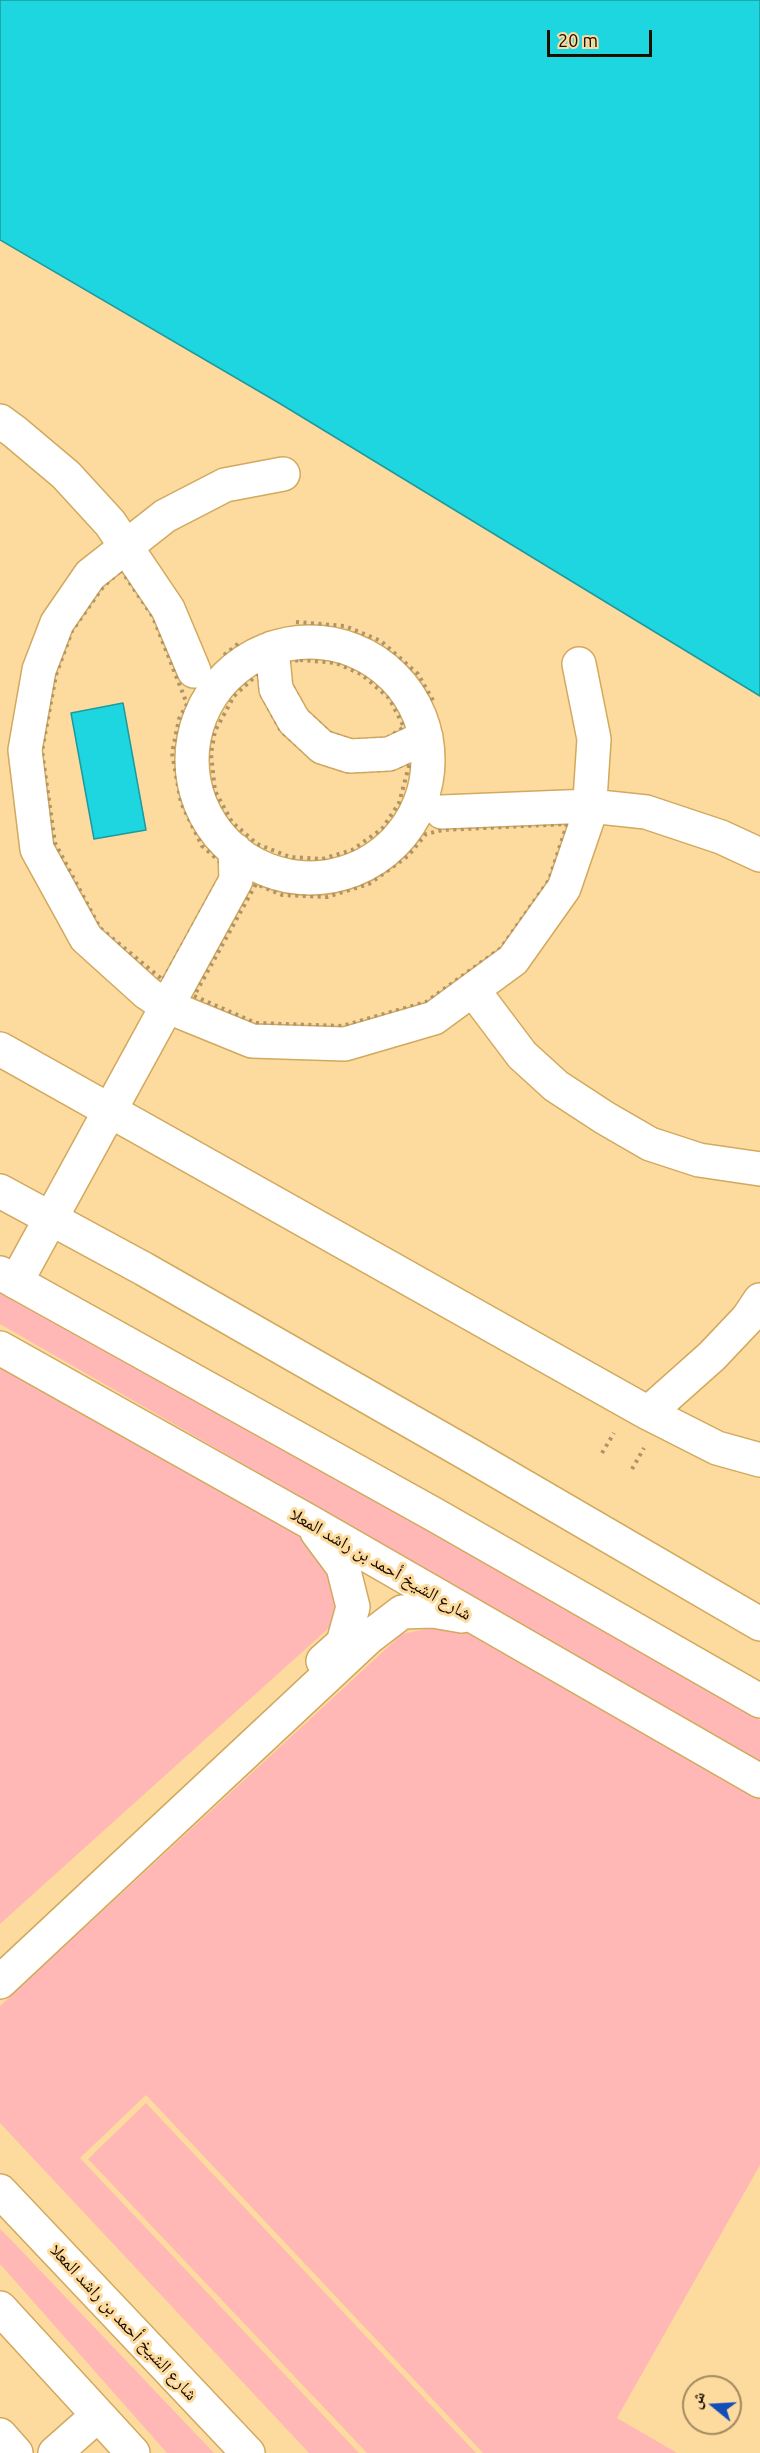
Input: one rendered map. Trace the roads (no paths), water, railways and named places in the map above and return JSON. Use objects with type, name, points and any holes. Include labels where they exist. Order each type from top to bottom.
[{"type":"main road","points":[[0,421],[66,475],[110,523],[211,676],[219,683],[196,725],[191,753],[197,796],[217,834],[247,870],[287,876],[324,878],[360,867],[395,842],[416,812],[426,783],[428,751],[433,725]]},
{"type":"main road","points":[[283,474],[225,486],[165,516],[90,575],[57,623],[14,729],[25,750],[38,849],[86,938],[147,993],[166,1006],[252,1041],[345,1044],[434,1018],[513,960],[564,888],[589,815],[594,739],[579,663]]},
{"type":"main road","points":[[211,676],[259,652],[268,638]]},
{"type":"main road","points":[[268,638],[276,689],[294,721],[322,747],[350,756],[389,754],[433,725]]},
{"type":"main road","points":[[268,638],[341,644],[371,657],[404,686],[422,721],[433,725]]},
{"type":"main road","points":[[426,783],[442,812]]},
{"type":"main road","points":[[404,830],[442,812],[590,806],[646,812],[722,837],[760,855]]},
{"type":"main road","points":[[247,870],[166,1006],[50,1218],[8,1277],[435,1515],[760,1701]]},
{"type":"main road","points":[[473,990],[522,1055],[556,1086],[605,1118],[650,1144],[699,1160],[760,1168]]},
{"type":"main road","points":[[0,1049],[648,1413],[717,1448],[760,1460]]},
{"type":"main road","points":[[0,1191],[458,1448],[760,1624]]},
{"type":"main road","points":[[648,1413],[712,1356],[748,1318],[760,1299]]},
{"type":"main road","name":"شارع الشيخ أحمد بن راشد المعلا","points":[[0,1348],[308,1521],[760,1781]]},
{"type":"main road","points":[[0,1956],[344,1643],[353,1607],[343,1567],[308,1521]]},
{"type":"main road","points":[[0,1982],[377,1631],[402,1612],[433,1611],[475,1618]]},
{"type":"main road","name":"شارع الشيخ أحمد بن راشد المعلا","points":[[0,2191],[248,2453]]},
{"type":"main road","points":[[0,2308],[133,2453]]},
{"type":"main road","points":[[55,2453],[98,2415]]},
{"type":"main road","points":[[0,2435],[16,2453]]},
{"type":"water","points":[[0,0],[760,0],[760,696],[279,403],[0,240]]},
{"type":"water","points":[[123,703],[146,830],[94,839],[71,713]]}]
